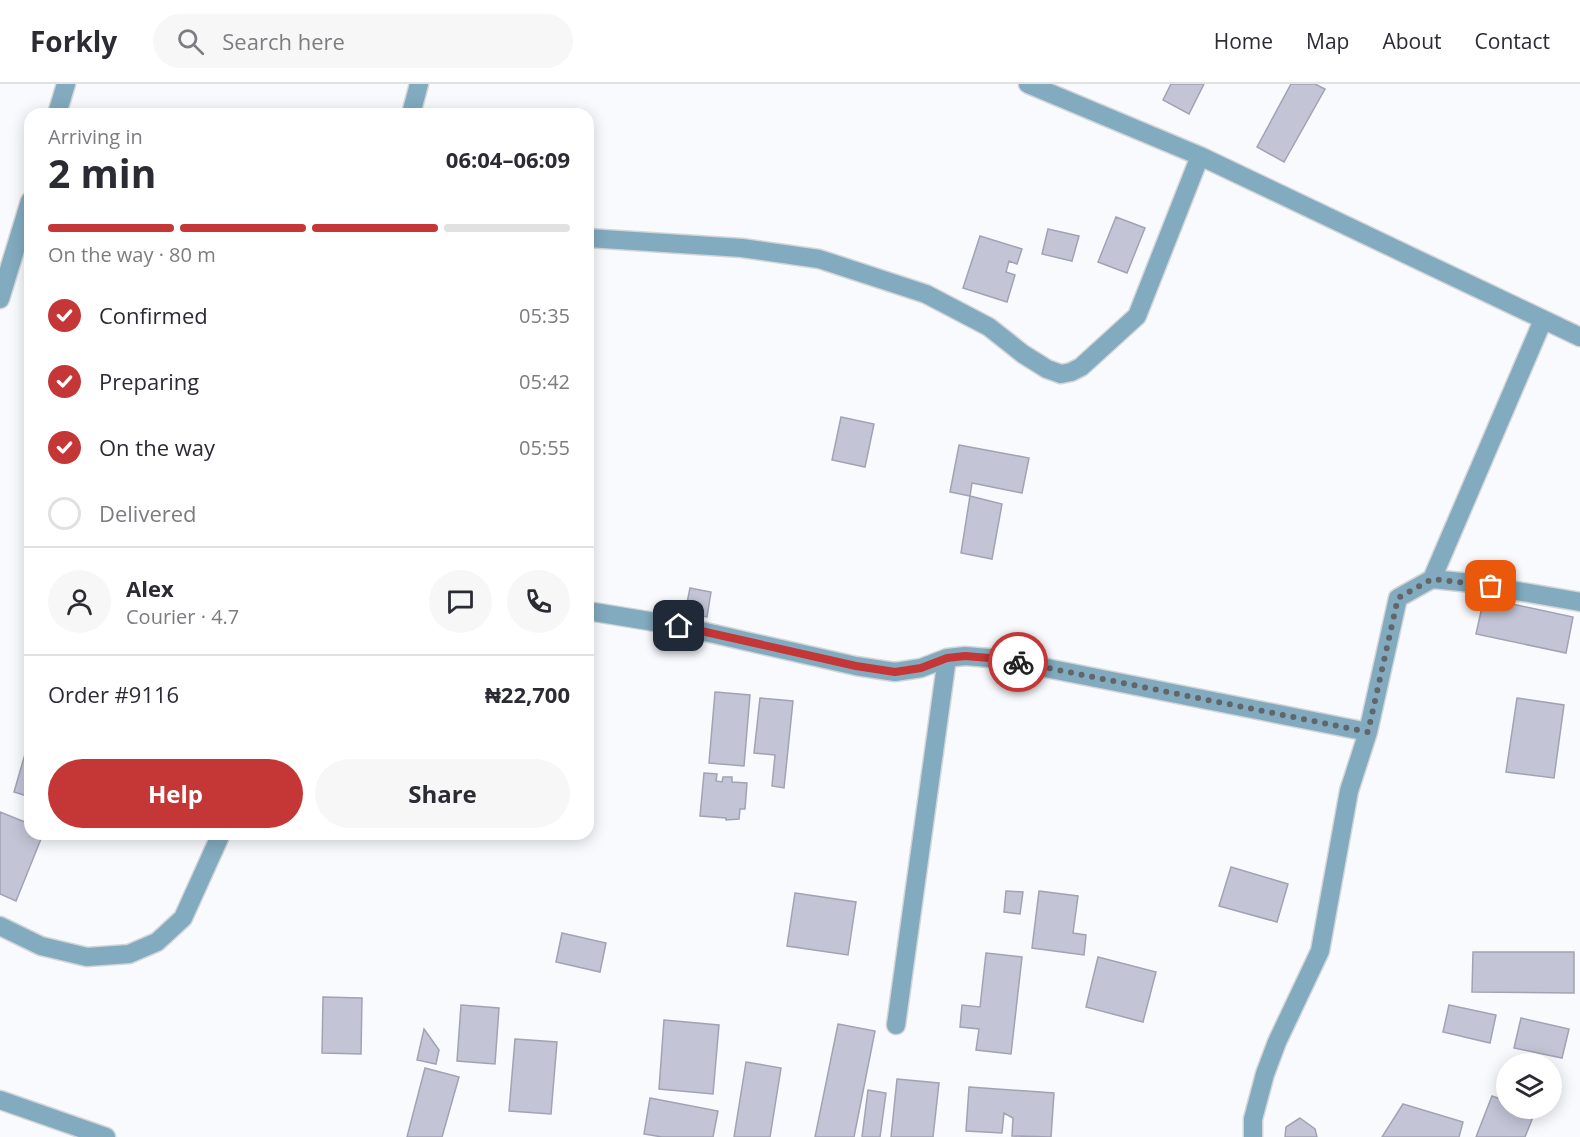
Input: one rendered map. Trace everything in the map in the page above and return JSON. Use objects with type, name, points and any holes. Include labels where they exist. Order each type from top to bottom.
[{"type":"street","points":[[59,108],[66,84]]},
{"type":"street","points":[[412,108],[418,84]]},
{"type":"street","points":[[1028,84],[1200,156],[1580,336]]},
{"type":"street","points":[[594,238],[742,248],[819,259],[926,294],[989,327],[1023,354],[1047,369],[1061,374],[1081,367],[1137,316],[1200,156]]},
{"type":"street","points":[[0,299],[24,221]]},
{"type":"street","points":[[1432,579],[1543,320]]},
{"type":"street","points":[[1253,1137],[1253,1119],[1276,1042],[1320,951],[1349,791],[1368,732],[1398,598],[1432,579],[1471,583],[1580,602]]},
{"type":"street","points":[[594,612],[679,626],[856,666],[895,672],[921,668],[947,658],[965,656],[1001,659],[1368,732]]},
{"type":"street","points":[[896,1025],[947,658]]},
{"type":"street","points":[[0,926],[41,946],[87,957],[129,954],[157,942],[183,918],[218,840]]},
{"type":"street","points":[[0,1100],[106,1137]]},
{"type":"building","points":[[1171,84],[1204,84],[1189,114],[1163,100]]},
{"type":"building","points":[[1291,84],[1315,84],[1325,89],[1284,162],[1257,147]]},
{"type":"building","points":[[1116,217],[1145,228],[1127,273],[1098,262]]},
{"type":"building","points":[[1048,229],[1079,236],[1072,261],[1042,254]]},
{"type":"building","points":[[980,236],[1022,249],[1017,264],[1009,261],[1006,272],[1015,275],[1007,302],[963,288]]},
{"type":"building","points":[[841,417],[874,424],[865,467],[832,460]]},
{"type":"building","points":[[959,445],[1029,458],[1022,493],[972,483],[970,496],[950,492]]},
{"type":"building","points":[[970,496],[1002,504],[992,559],[961,553]]},
{"type":"building","points":[[690,588],[711,592],[707,617],[685,613]]},
{"type":"building","points":[[1484,598],[1573,617],[1566,653],[1476,634]]},
{"type":"building","points":[[715,692],[750,695],[744,766],[709,763]]},
{"type":"building","points":[[760,698],[793,701],[784,788],[772,786],[775,755],[754,753]]},
{"type":"building","points":[[1517,698],[1564,705],[1554,778],[1506,772]]},
{"type":"building","points":[[24,758],[24,795],[14,792]]},
{"type":"building","points":[[704,773],[717,774],[716,781],[722,782],[723,777],[732,777],[732,782],[747,783],[745,809],[740,809],[739,819],[726,820],[726,818],[700,816]]},
{"type":"building","points":[[0,812],[24,822],[24,840],[41,840],[16,901],[0,894]]},
{"type":"building","points":[[1231,867],[1288,884],[1277,922],[1219,906]]},
{"type":"building","points":[[1006,891],[1023,892],[1020,914],[1004,912]]},
{"type":"building","points":[[1039,891],[1078,896],[1073,933],[1086,935],[1084,955],[1032,948]]},
{"type":"building","points":[[795,893],[856,902],[848,955],[787,946]]},
{"type":"building","points":[[562,933],[606,943],[600,972],[556,962]]},
{"type":"building","points":[[1473,952],[1574,952],[1574,993],[1472,992]]},
{"type":"building","points":[[986,953],[1022,957],[1011,1054],[976,1050],[979,1029],[960,1027],[962,1005],[980,1007]]},
{"type":"building","points":[[1098,957],[1156,972],[1143,1022],[1086,1007]]},
{"type":"building","points":[[323,997],[362,998],[361,1054],[322,1053]]},
{"type":"building","points":[[461,1005],[499,1008],[495,1064],[457,1061]]},
{"type":"building","points":[[1449,1005],[1496,1015],[1490,1043],[1443,1032]]},
{"type":"building","points":[[1521,1018],[1569,1029],[1562,1058],[1562,1053],[1538,1053],[1514,1048]]},
{"type":"building","points":[[664,1020],[719,1025],[713,1094],[659,1089]]},
{"type":"building","points":[[838,1024],[875,1031],[854,1137],[815,1137]]},
{"type":"building","points":[[424,1029],[439,1050],[436,1064],[417,1060]]},
{"type":"building","points":[[515,1039],[557,1042],[551,1114],[509,1111]]},
{"type":"building","points":[[746,1062],[781,1068],[770,1137],[734,1137]]},
{"type":"building","points":[[425,1068],[459,1077],[442,1137],[407,1137]]},
{"type":"building","points":[[897,1079],[939,1083],[933,1137],[891,1137]]},
{"type":"building","points":[[969,1087],[1054,1093],[1051,1137],[1012,1136],[1013,1118],[1004,1113],[1002,1133],[966,1131]]},
{"type":"building","points":[[868,1090],[886,1093],[880,1137],[862,1137]]},
{"type":"building","points":[[1492,1096],[1496,1097],[1496,1119],[1532,1119],[1525,1137],[1476,1137]]},
{"type":"building","points":[[650,1098],[718,1111],[713,1137],[662,1137],[644,1134]]},
{"type":"building","points":[[1403,1104],[1463,1122],[1459,1137],[1382,1137]]},
{"type":"building","points":[[1300,1118],[1315,1129],[1317,1137],[1285,1137],[1286,1127]]},
{"type":"way so far","points":[[1018,662],[1368,732],[1398,598],[1432,579],[1491,586]]},
{"type":"route","points":[[679,626],[856,666],[895,672],[921,668],[947,658],[965,656],[1018,662]]}]
